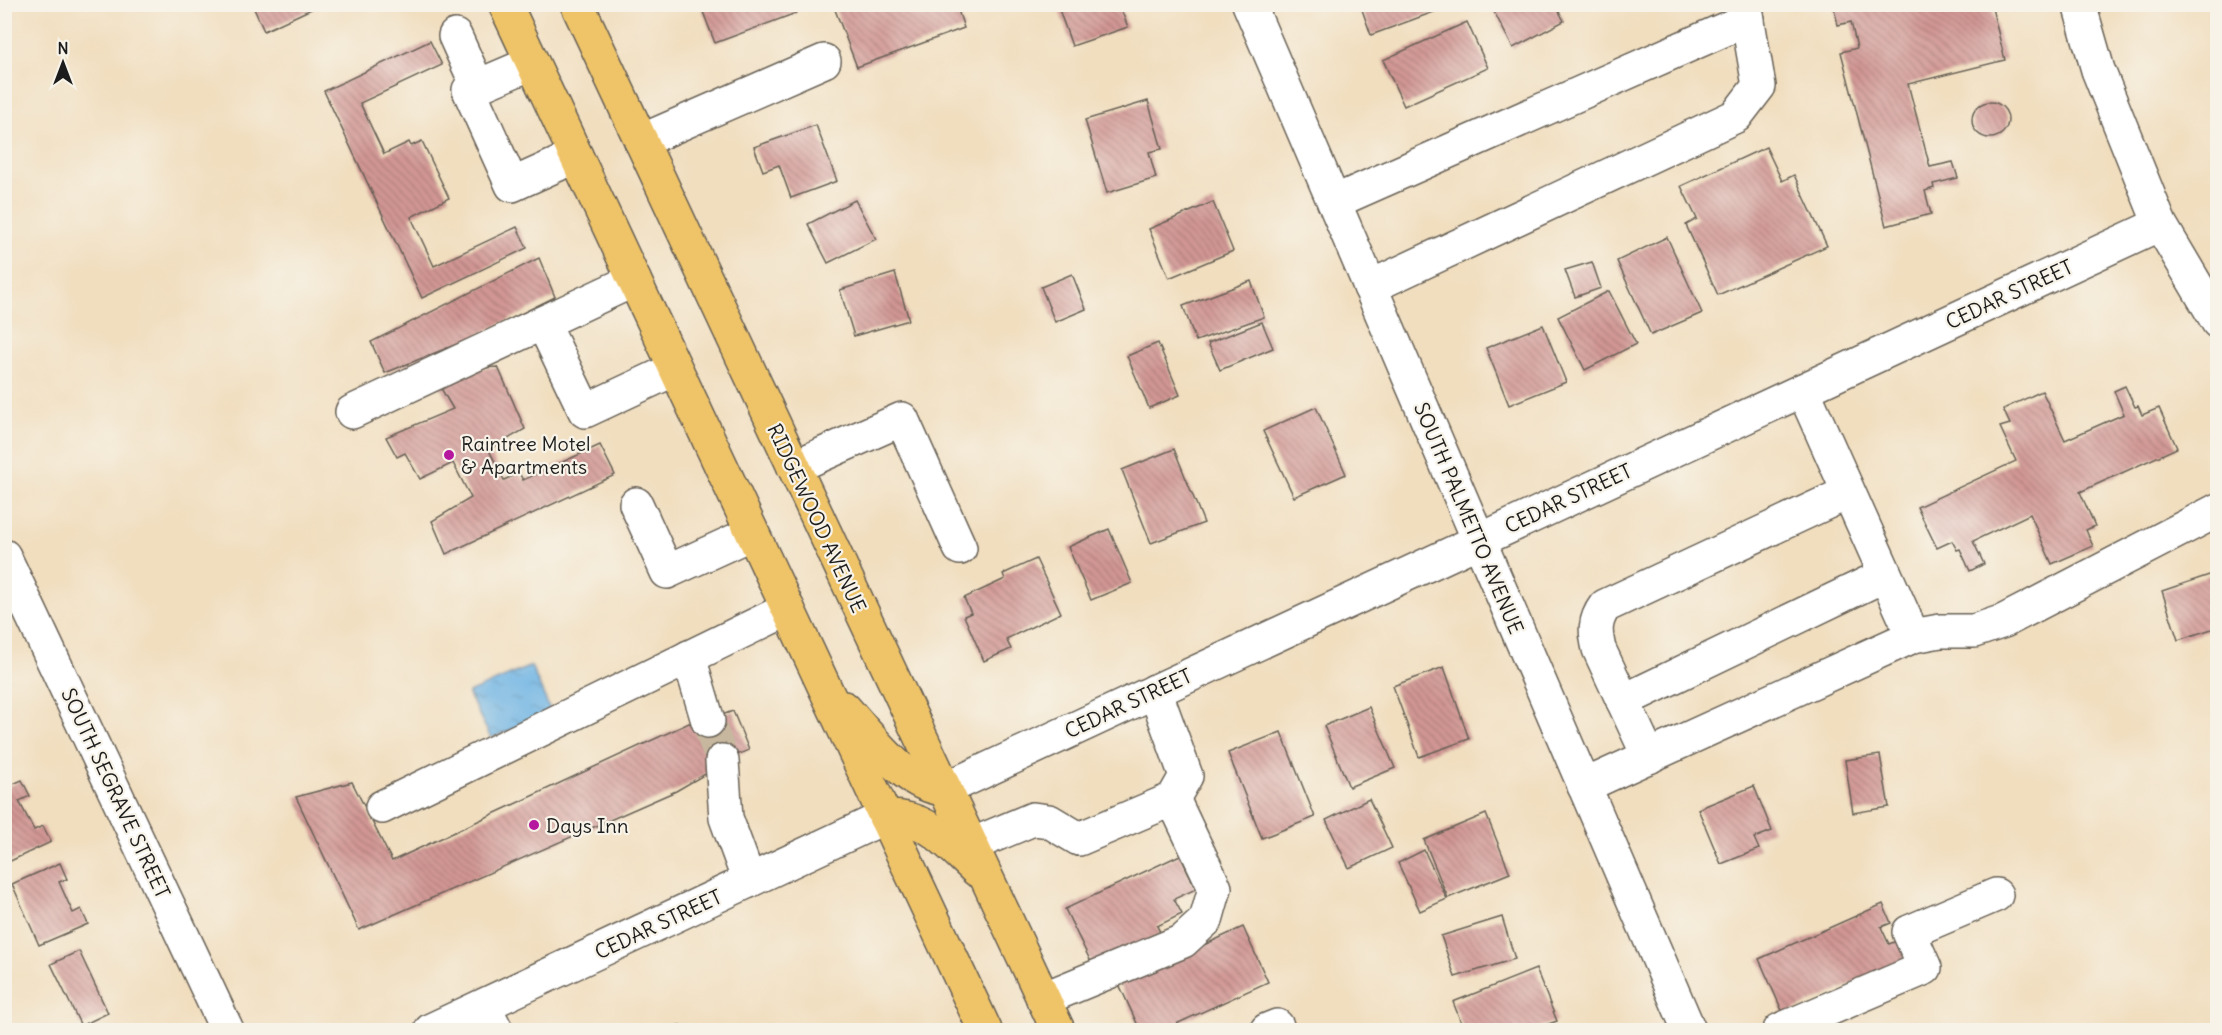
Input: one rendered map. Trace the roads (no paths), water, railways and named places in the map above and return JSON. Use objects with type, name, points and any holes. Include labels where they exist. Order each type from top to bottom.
[{"type":"main road","points":[[505,4],[985,1030]]},
{"type":"main road","name":"RIDGEWOOD AVENUE","points":[[577,4],[1058,1030]]},
{"type":"main road","points":[[824,687],[911,779],[932,788],[945,789]]},
{"type":"main road","points":[[885,817],[904,816],[926,824],[987,879]]},
{"type":"street","name":"SOUTH PALMETTO AVENUE","points":[[1249,4],[1689,1030]]},
{"type":"street","points":[[2079,4],[2098,70],[2160,224],[2217,322]]},
{"type":"street","points":[[1334,202],[1747,12],[1759,86],[1736,116],[1370,286]]},
{"type":"street","points":[[455,36],[478,87]]},
{"type":"street","points":[[641,141],[824,61]]},
{"type":"street","points":[[532,63],[469,90],[512,185],[576,156]]},
{"type":"street","name":"CEDAR STREET","points":[[945,789],[1478,539],[2160,224]]},
{"type":"street","points":[[352,412],[634,280]]},
{"type":"street","points":[[543,323],[585,411],[675,369]]},
{"type":"street","points":[[1803,390],[1847,493],[1913,636]]},
{"type":"street","points":[[794,467],[902,419],[960,548]]},
{"type":"street","points":[[1649,757],[1599,649],[1595,632],[1597,617],[1605,606],[1847,493]]},
{"type":"street","points":[[636,504],[667,572],[752,533]]},
{"type":"street","points":[[1584,786],[1913,636],[1940,631],[1974,631],[2004,621],[2217,510]]},
{"type":"street","name":"SOUTH SEGRAVE STREET","points":[[4,556],[227,1030]]},
{"type":"street","points":[[1623,701],[1885,575]]},
{"type":"street","points":[[382,807],[788,609]]},
{"type":"street","points":[[689,657],[708,721]]},
{"type":"street","points":[[971,845],[1033,819],[1049,821],[1079,839],[1173,800],[1186,776],[1155,691]]},
{"type":"street","points":[[722,761],[726,818],[749,881]]},
{"type":"street","points":[[1043,999],[1183,941],[1206,920],[1215,888],[1173,800]]},
{"type":"street","name":"CEDAR STREET","points":[[431,1030],[490,1018],[749,881],[885,817]]},
{"type":"street","points":[[1780,1030],[1925,968],[1909,932],[1996,895]]},
{"type":"water","points":[[531,666],[552,714],[491,738],[468,693]]},
{"type":"tunnel","points":[[708,721],[722,761]]},
{"type":"place","name":"Raintree Motel & Apartments","points":[[449,455]]},
{"type":"place","name":"Days Inn","points":[[534,825]]}]
